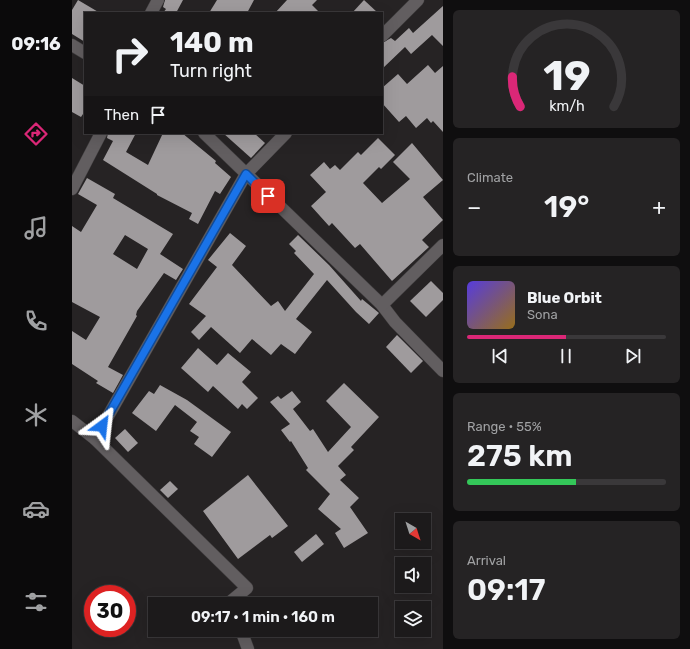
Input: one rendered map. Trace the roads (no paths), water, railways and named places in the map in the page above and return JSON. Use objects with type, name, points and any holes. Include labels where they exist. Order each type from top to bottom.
[{"type":"street","points":[[152,12],[158,0]]},
{"type":"street","points":[[383,35],[418,0]]},
{"type":"street","points":[[72,45],[84,52]]},
{"type":"street","points":[[72,190],[100,134]]},
{"type":"street","points":[[205,134],[382,304],[395,322],[443,371]]},
{"type":"street","points":[[95,439],[246,174],[285,134]]},
{"type":"street","points":[[382,304],[443,245]]},
{"type":"street","points":[[72,421],[95,439],[247,588],[236,597]]},
{"type":"street","points":[[244,637],[248,649]]}]
